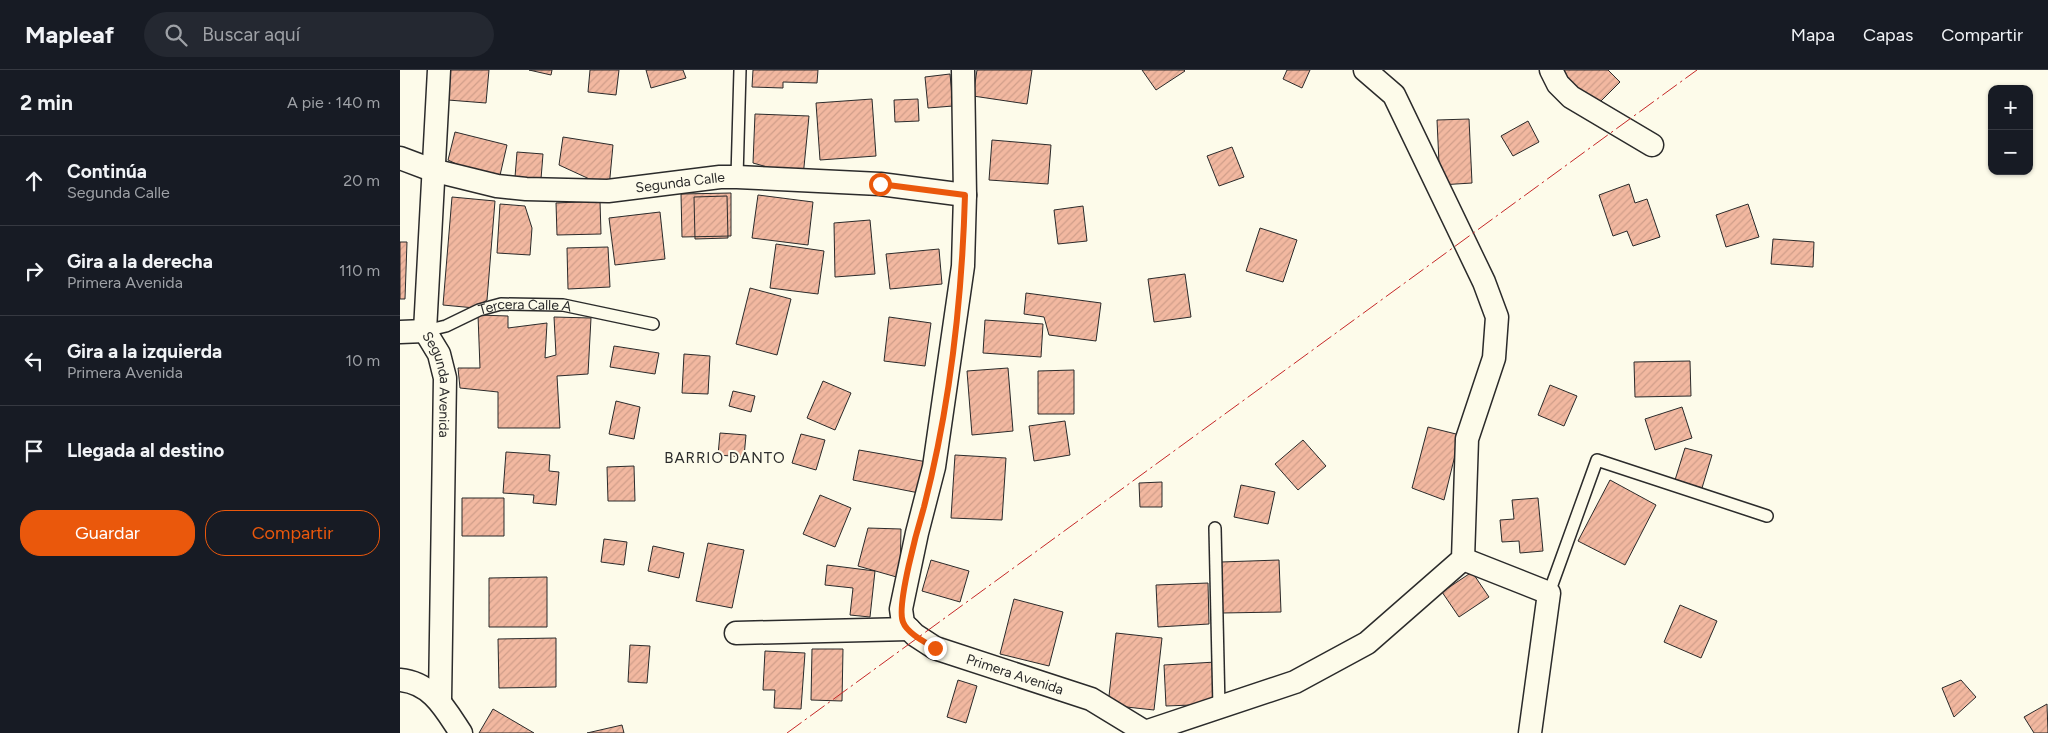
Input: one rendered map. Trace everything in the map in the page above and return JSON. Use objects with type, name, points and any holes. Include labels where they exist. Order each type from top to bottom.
[{"type":"street","name":"Segunda Avenida","points":[[439,70],[432,170],[425,331],[439,354],[445,378],[440,700]]},
{"type":"street","points":[[909,629],[903,623],[901,609],[917,533],[934,467],[963,266],[965,195],[963,70]]},
{"type":"street","points":[[1145,733],[1295,682],[1367,643],[1463,559],[1467,439],[1494,358],[1497,317],[1484,282],[1394,95],[1365,70]]},
{"type":"street","points":[[1551,70],[1558,84],[1571,96],[1652,144]]},
{"type":"street","name":"Segunda Calle","points":[[400,158],[432,170],[497,186],[599,191],[720,177],[737,177],[880,184],[965,195]]},
{"type":"street","name":"Tercera Calle A","points":[[400,332],[425,331]]},
{"type":"street","points":[[1463,559],[1548,593],[1530,733]]},
{"type":"street","points":[[736,633],[909,629]]},
{"type":"street","name":"Primera Avenida","points":[[909,629],[935,648],[1092,699],[1145,733]]},
{"type":"street","points":[[400,680],[426,688],[440,700],[461,733]]},
{"type":"lane","points":[[737,177],[740,70]]},
{"type":"lane","name":"Tercera Calle A","points":[[425,331],[446,326],[479,310],[501,304],[563,305],[653,324]]},
{"type":"lane","points":[[1548,593],[1597,460],[1767,516]]},
{"type":"lane","points":[[1215,528],[1219,708]]},
{"type":"building","points":[[450,70],[489,70],[486,103],[448,100]]},
{"type":"building","points":[[529,70],[552,70],[551,75]]},
{"type":"building","points":[[590,70],[619,70],[616,95],[588,92]]},
{"type":"building","points":[[646,70],[683,70],[686,78],[651,88]]},
{"type":"building","points":[[753,70],[818,70],[817,83],[783,82],[783,88],[752,87]]},
{"type":"building","points":[[977,70],[1032,70],[1027,104],[973,96]]},
{"type":"building","points":[[1142,70],[1184,70],[1185,71],[1156,90]]},
{"type":"building","points":[[1287,70],[1310,70],[1302,88],[1283,79]]},
{"type":"building","points":[[1560,70],[1608,70],[1620,82],[1596,106]]},
{"type":"building","points":[[950,74],[953,106],[928,108],[925,77]]},
{"type":"building","points":[[872,99],[876,156],[820,160],[816,103]]},
{"type":"building","points":[[918,99],[919,121],[895,122],[894,100]]},
{"type":"building","points":[[755,114],[809,116],[803,177],[753,163]]},
{"type":"building","points":[[1469,119],[1472,183],[1440,185],[1437,120]]},
{"type":"building","points":[[1528,121],[1539,142],[1513,156],[1501,136]]},
{"type":"building","points":[[455,132],[507,145],[498,184],[448,160]]},
{"type":"building","points":[[563,137],[613,145],[609,188],[559,165]]},
{"type":"building","points":[[992,140],[1051,145],[1048,184],[989,180]]},
{"type":"building","points":[[1232,147],[1244,177],[1219,186],[1207,156]]},
{"type":"building","points":[[517,152],[543,154],[541,179],[515,177]]},
{"type":"building","points":[[1629,184],[1635,203],[1647,199],[1660,237],[1633,246],[1627,231],[1613,236],[1599,195]]},
{"type":"building","points":[[731,193],[731,236],[682,237],[681,194]]},
{"type":"building","points":[[758,195],[813,202],[808,245],[752,238]]},
{"type":"building","points":[[727,196],[728,238],[695,239],[694,197]]},
{"type":"building","points":[[452,197],[495,201],[487,300],[475,308],[443,305]]},
{"type":"building","points":[[600,201],[601,234],[557,235],[556,203]]},
{"type":"building","points":[[500,204],[525,206],[532,228],[530,255],[497,253]]},
{"type":"building","points":[[1748,204],[1759,237],[1726,247],[1716,215]]},
{"type":"building","points":[[1083,206],[1087,241],[1058,244],[1054,210]]},
{"type":"building","points":[[660,212],[665,259],[615,265],[609,218]]},
{"type":"building","points":[[870,220],[875,274],[835,277],[834,223]]},
{"type":"building","points":[[1260,228],[1297,240],[1283,282],[1246,271]]},
{"type":"building","points":[[1773,239],[1814,242],[1813,267],[1771,264]]},
{"type":"building","points":[[400,242],[407,242],[405,299],[400,299]]},
{"type":"building","points":[[776,244],[824,251],[818,294],[770,288]]},
{"type":"building","points":[[608,247],[610,287],[568,289],[567,248]]},
{"type":"building","points":[[939,249],[942,284],[890,289],[886,254]]},
{"type":"building","points":[[1185,274],[1191,317],[1154,322],[1148,279]]},
{"type":"building","points":[[750,288],[791,299],[777,355],[736,344]]},
{"type":"building","points":[[1026,293],[1101,303],[1096,341],[1049,335],[1044,317],[1024,314]]},
{"type":"building","points":[[478,315],[508,316],[508,328],[547,323],[545,358],[556,355],[554,317],[591,318],[588,374],[557,376],[560,428],[498,428],[498,392],[460,388],[458,368],[480,368]]},
{"type":"building","points":[[889,317],[931,323],[925,366],[884,361]]},
{"type":"building","points":[[985,320],[1043,324],[1041,357],[983,353]]},
{"type":"building","points":[[614,346],[659,353],[655,374],[610,367]]},
{"type":"building","points":[[684,354],[710,356],[708,394],[682,393]]},
{"type":"building","points":[[1690,361],[1691,396],[1635,397],[1634,362]]},
{"type":"building","points":[[1008,368],[1013,431],[972,435],[967,371]]},
{"type":"building","points":[[1074,370],[1074,414],[1038,414],[1038,371]]},
{"type":"building","points":[[823,381],[851,393],[835,430],[807,418]]},
{"type":"building","points":[[1550,385],[1577,396],[1564,426],[1538,415]]},
{"type":"building","points":[[733,391],[755,396],[751,412],[729,406]]},
{"type":"building","points":[[616,401],[640,407],[634,439],[609,434]]},
{"type":"building","points":[[1682,407],[1692,438],[1655,450],[1645,419]]},
{"type":"building","points":[[1065,421],[1070,455],[1034,461],[1029,426]]},
{"type":"building","points":[[1428,427],[1460,435],[1444,500],[1412,488]]},
{"type":"building","points":[[720,433],[746,435],[744,457],[718,455]]},
{"type":"building","points":[[801,434],[825,440],[816,470],[792,463]]},
{"type":"building","points":[[1303,440],[1326,466],[1298,490],[1275,464]]},
{"type":"building","points":[[1685,448],[1712,455],[1702,488],[1675,480]]},
{"type":"building","points":[[859,450],[933,463],[919,493],[853,480]]},
{"type":"building","points":[[506,452],[550,455],[549,471],[559,472],[556,505],[533,503],[534,495],[503,493]]},
{"type":"building","points":[[955,455],[1006,458],[1002,520],[951,518]]},
{"type":"building","points":[[634,466],[635,501],[608,501],[607,467]]},
{"type":"building","points":[[1610,480],[1656,505],[1625,565],[1578,541]]},
{"type":"building","points":[[1162,482],[1162,507],[1140,507],[1139,483]]},
{"type":"building","points":[[1241,485],[1275,492],[1268,524],[1234,517]]},
{"type":"building","points":[[820,495],[851,508],[835,547],[803,534]]},
{"type":"building","points":[[462,498],[504,498],[504,536],[462,536]]},
{"type":"building","points":[[1538,498],[1543,551],[1520,553],[1519,541],[1502,542],[1500,520],[1514,519],[1512,500]]},
{"type":"building","points":[[868,528],[901,529],[900,578],[858,566]]},
{"type":"building","points":[[604,539],[627,542],[624,565],[601,562]]},
{"type":"building","points":[[708,543],[744,550],[732,608],[696,601]]},
{"type":"building","points":[[653,546],[684,553],[679,578],[648,571]]},
{"type":"building","points":[[931,560],[969,571],[960,602],[922,591]]},
{"type":"building","points":[[1279,560],[1281,612],[1222,613],[1221,562]]},
{"type":"building","points":[[827,565],[875,571],[870,617],[850,615],[853,588],[825,585]]},
{"type":"building","points":[[1472,572],[1489,597],[1459,617],[1442,592]]},
{"type":"building","points":[[547,577],[547,627],[489,627],[489,578]]},
{"type":"building","points":[[1208,583],[1209,624],[1158,627],[1156,585]]},
{"type":"building","points":[[1014,599],[1063,612],[1049,666],[1000,654]]},
{"type":"building","points":[[1680,605],[1717,621],[1701,658],[1664,642]]},
{"type":"building","points":[[1116,633],[1162,638],[1154,710],[1108,705]]},
{"type":"building","points":[[556,638],[556,687],[499,688],[498,639]]},
{"type":"building","points":[[630,645],[650,646],[647,683],[628,682]]},
{"type":"building","points":[[812,649],[843,649],[842,701],[811,700]]},
{"type":"building","points":[[765,651],[805,653],[801,709],[774,708],[775,690],[763,690]]},
{"type":"building","points":[[1216,662],[1218,704],[1166,706],[1164,665]]},
{"type":"building","points":[[958,680],[977,686],[966,723],[947,717]]},
{"type":"building","points":[[1961,680],[1976,697],[1954,717],[1942,688]]},
{"type":"building","points":[[2047,704],[2048,733],[2034,733],[2024,717]]},
{"type":"building","points":[[493,709],[534,733],[479,733]]},
{"type":"building","points":[[622,725],[624,733],[587,733]]},
{"type":"power","points":[[787,733],[1697,70]]},
{"type":"district","name":"BARRIO DANTO","points":[[725,458]]},
{"type":"route","points":[[880,184],[965,195],[963,266],[954,338],[934,467],[917,533],[901,609],[903,623],[915,635],[935,648]]}]
